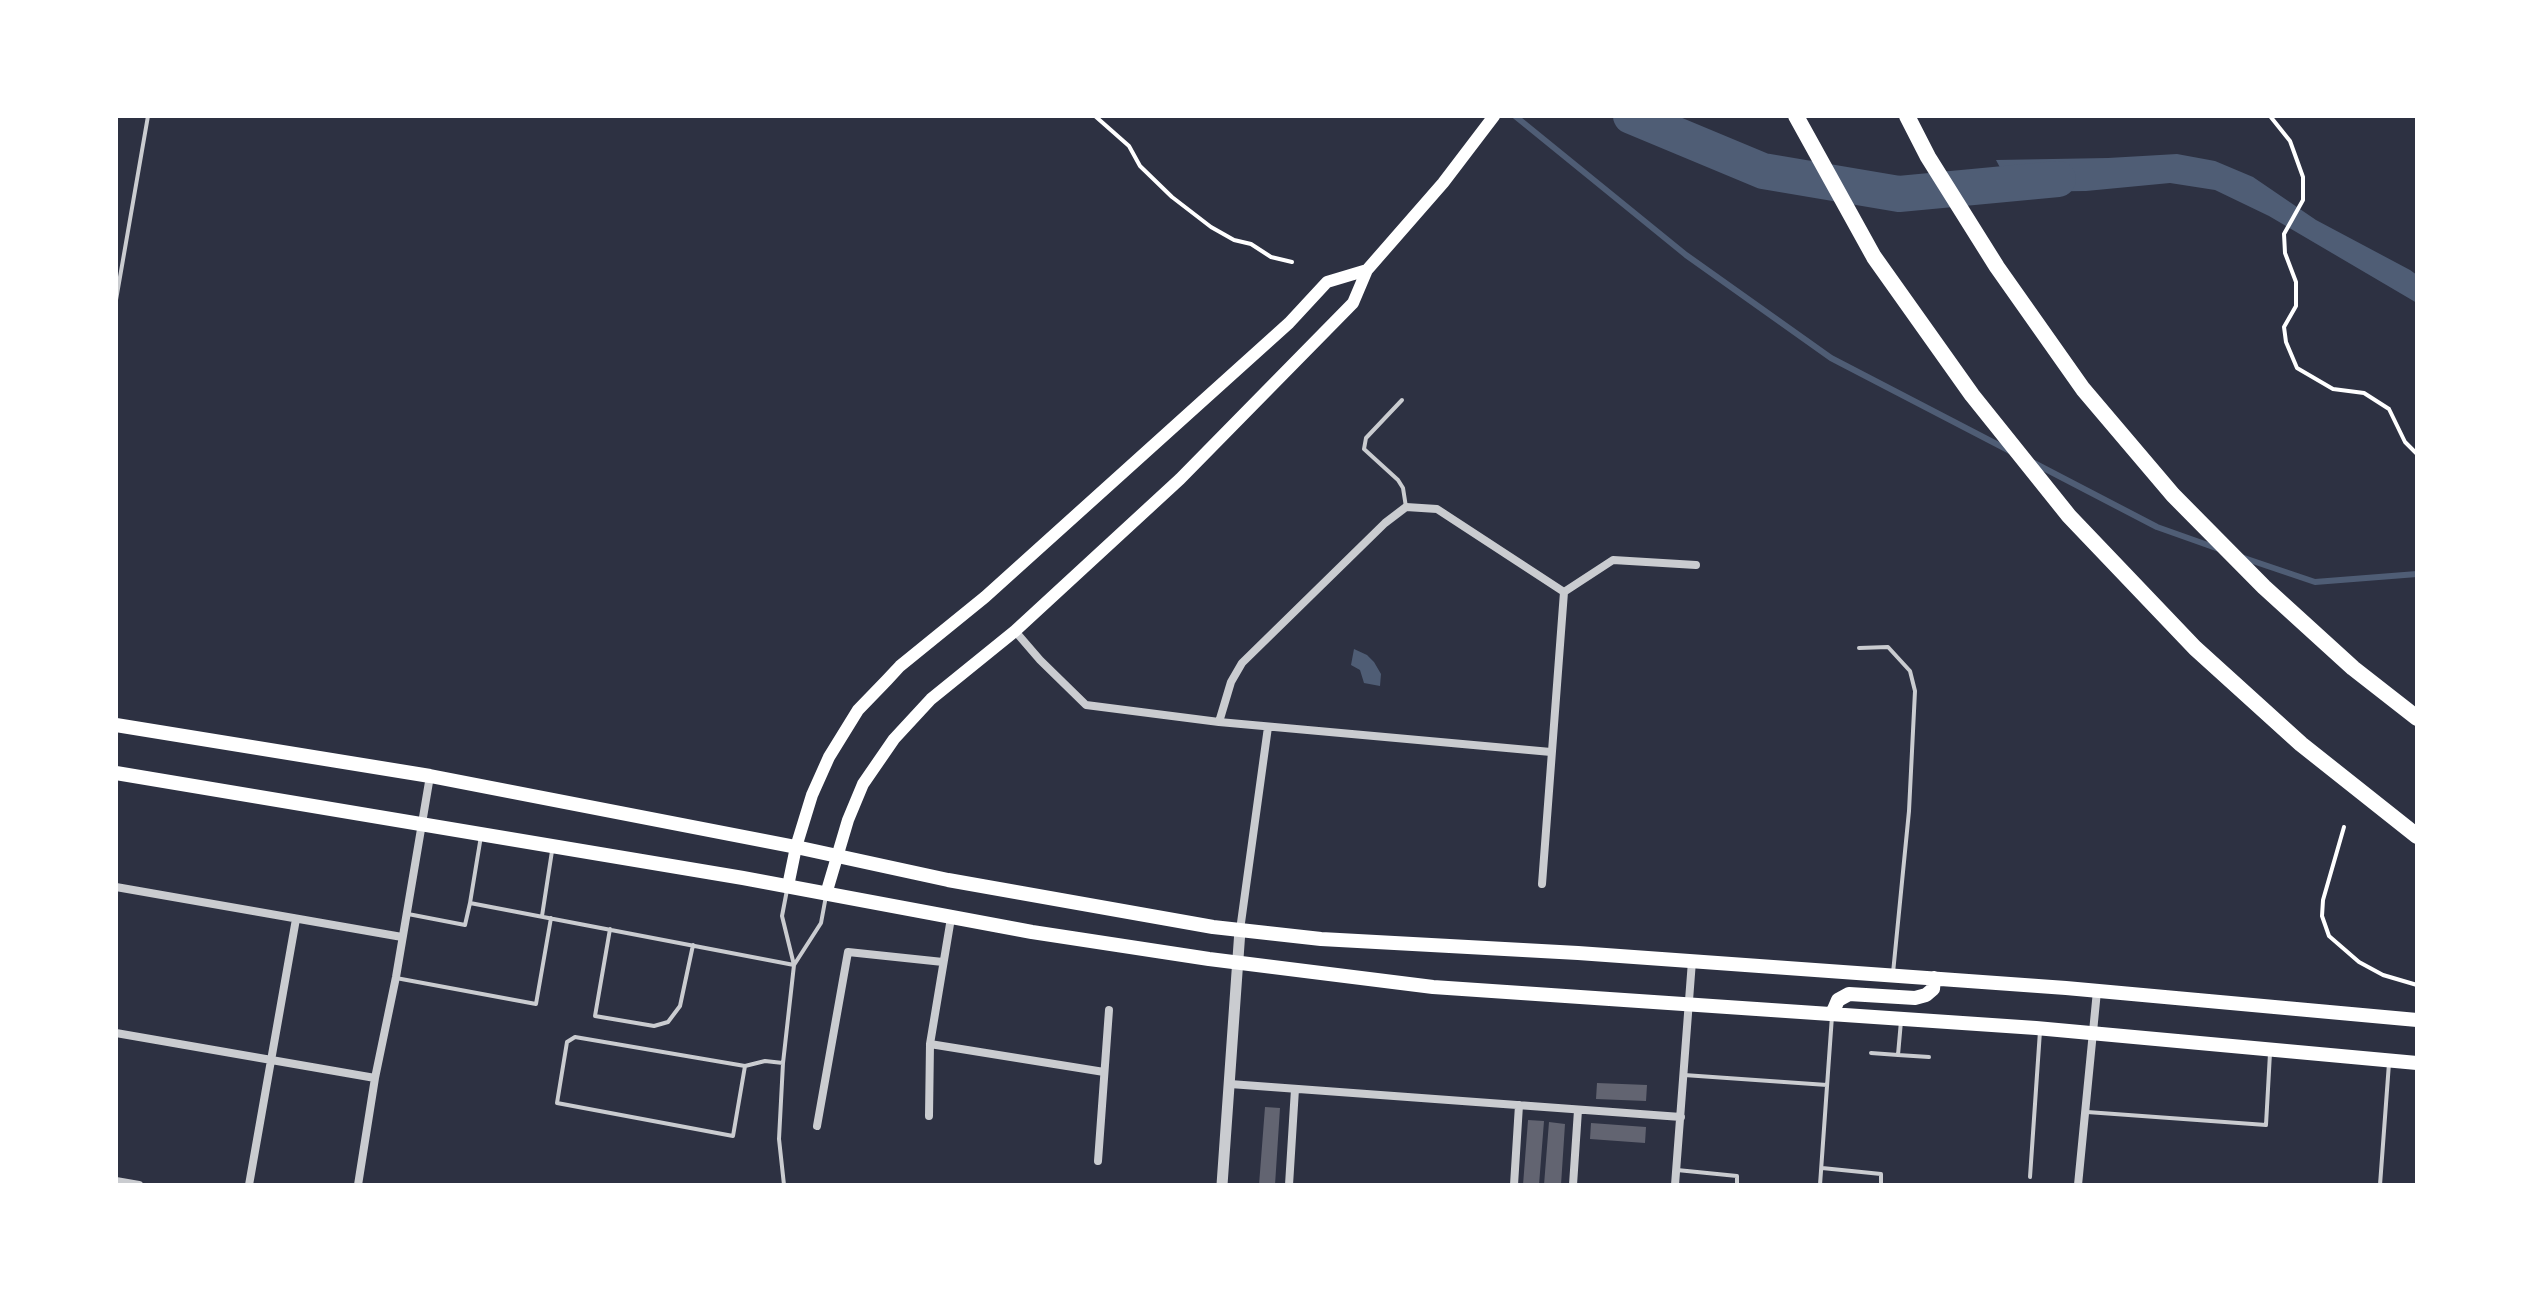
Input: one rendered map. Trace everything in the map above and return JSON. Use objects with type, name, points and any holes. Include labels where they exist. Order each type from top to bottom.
[{"type":"highway","points":[[1796,116],[1874,257],[1972,395],[2069,516],[2195,648],[2301,744],[2417,836]]},
{"type":"highway","points":[[1907,116],[1928,157],[1997,267],[2083,389],[2173,495],[2264,587],[2353,668],[2417,718]]},
{"type":"main road","points":[[826,894],[863,784],[894,739],[931,699],[1015,631],[1180,479],[1316,342],[1353,303],[1367,270],[1411,222],[1494,116]]},
{"type":"main road","points":[[788,886],[812,795],[829,757],[858,710],[900,666],[985,597],[1289,323],[1327,282],[1367,270]]},
{"type":"main road","points":[[116,725],[430,776],[796,847],[948,880],[1240,930],[1321,939],[1934,978],[2417,1020]]},
{"type":"main road","points":[[116,773],[788,886],[951,918],[1238,962],[1433,987],[2040,1028],[2417,1063]]},
{"type":"main road","points":[[1832,1014],[1838,1000],[1849,994],[1915,998],[1926,995],[1933,989],[1934,978]]},
{"type":"street","points":[[1219,722],[1231,682],[1242,663],[1385,523],[1406,507],[1437,509],[1564,592]]},
{"type":"street","points":[[1564,592],[1613,560],[1696,565]]},
{"type":"street","points":[[1542,884],[1564,592]]},
{"type":"street","points":[[1015,631],[1086,705],[1268,727],[1551,752]]},
{"type":"street","points":[[1222,1185],[1240,930],[1268,727]]},
{"type":"street","points":[[358,1185],[430,776]]},
{"type":"street","points":[[116,887],[402,937]]},
{"type":"street","points":[[929,1116],[930,1044],[951,918]]},
{"type":"street","points":[[249,1185],[296,919]]},
{"type":"street","points":[[817,1126],[848,952],[943,962]]},
{"type":"street","points":[[1675,1185],[1692,961]]},
{"type":"street","points":[[2078,1185],[2097,991]]},
{"type":"street","points":[[1098,1161],[1109,1010]]},
{"type":"street","points":[[116,1033],[375,1078]]},
{"type":"street","points":[[930,1044],[1104,1072]]},
{"type":"street","points":[[1230,1084],[1681,1117]]},
{"type":"street","points":[[1289,1185],[1295,1089]]},
{"type":"street","points":[[1514,1185],[1519,1105]]},
{"type":"street","points":[[1573,1185],[1578,1110]]},
{"type":"street","points":[[116,1181],[139,1185]]},
{"type":"lane","points":[[116,300],[148,116]]},
{"type":"lane","points":[[1402,400],[1366,438],[1364,449],[1398,480],[1403,488],[1406,507]]},
{"type":"lane","points":[[1859,648],[1888,647],[1910,671],[1915,691],[1909,811],[1892,975]]},
{"type":"lane","points":[[406,913],[465,925],[482,833]]},
{"type":"lane","points":[[542,916],[553,846]]},
{"type":"lane","points":[[784,1185],[779,1139],[783,1063],[794,965],[782,916],[788,886]]},
{"type":"lane","points":[[794,965],[821,923],[826,894]]},
{"type":"lane","points":[[470,903],[794,965]]},
{"type":"lane","points":[[396,977],[536,1004],[551,918]]},
{"type":"lane","points":[[610,929],[595,1016],[654,1026],[668,1022],[680,1006],[693,945]]},
{"type":"lane","points":[[1820,1185],[1832,1014]]},
{"type":"lane","points":[[1898,1055],[1901,1018]]},
{"type":"lane","points":[[2030,1177],[2040,1028]]},
{"type":"lane","points":[[745,1066],[733,1136],[557,1103],[567,1042],[575,1037],[745,1066],[765,1061],[783,1063]]},
{"type":"lane","points":[[2085,1112],[2266,1125],[2270,1050]]},
{"type":"lane","points":[[1871,1053],[1929,1057]]},
{"type":"lane","points":[[2380,1185],[2389,1061]]},
{"type":"lane","points":[[1684,1075],[1827,1085]]},
{"type":"lane","points":[[1822,1168],[1881,1174],[1881,1185]]},
{"type":"lane","points":[[1677,1170],[1737,1176],[1737,1185]]},
{"type":"path","points":[[1095,116],[1129,146],[1140,166],[1172,197],[1211,227],[1234,240],[1251,244],[1271,257],[1292,262]]},
{"type":"path","points":[[2270,116],[2290,141],[2303,177],[2303,200],[2284,234],[2285,253],[2296,282],[2296,306],[2284,327],[2286,342],[2297,368],[2333,389],[2364,393],[2389,409],[2405,442],[2417,454]]},
{"type":"path","points":[[2344,827],[2323,900],[2322,916],[2329,936],[2359,962],[2383,975],[2417,985]]},
{"type":"water","points":[[2177,154],[2215,161],[2253,177],[2316,220],[2410,270],[2417,275],[2417,303],[2269,216],[2215,190],[2170,183],[2086,191],[2013,192],[1996,160]]},
{"type":"water","points":[[1354,649],[1374,662],[1381,674],[1380,686],[1364,683],[1360,670],[1351,665]]},
{"type":"building","points":[[1597,1083],[1647,1085],[1646,1101],[1596,1099]]},
{"type":"building","points":[[1265,1107],[1280,1108],[1275,1185],[1259,1185]]},
{"type":"building","points":[[1528,1120],[1544,1121],[1539,1185],[1523,1185]]},
{"type":"building","points":[[1549,1122],[1565,1124],[1561,1185],[1544,1185]]},
{"type":"building","points":[[1591,1123],[1646,1127],[1645,1143],[1590,1139]]},
{"type":"waterway","points":[[1515,116],[1686,255],[1831,358],[2010,451]]},
{"type":"waterway","points":[[1631,116],[1763,171],[1899,194],[2058,179]]},
{"type":"waterway","points":[[2034,463],[2157,527],[2219,549]]},
{"type":"waterway","points":[[2241,557],[2315,582],[2417,574]]}]
